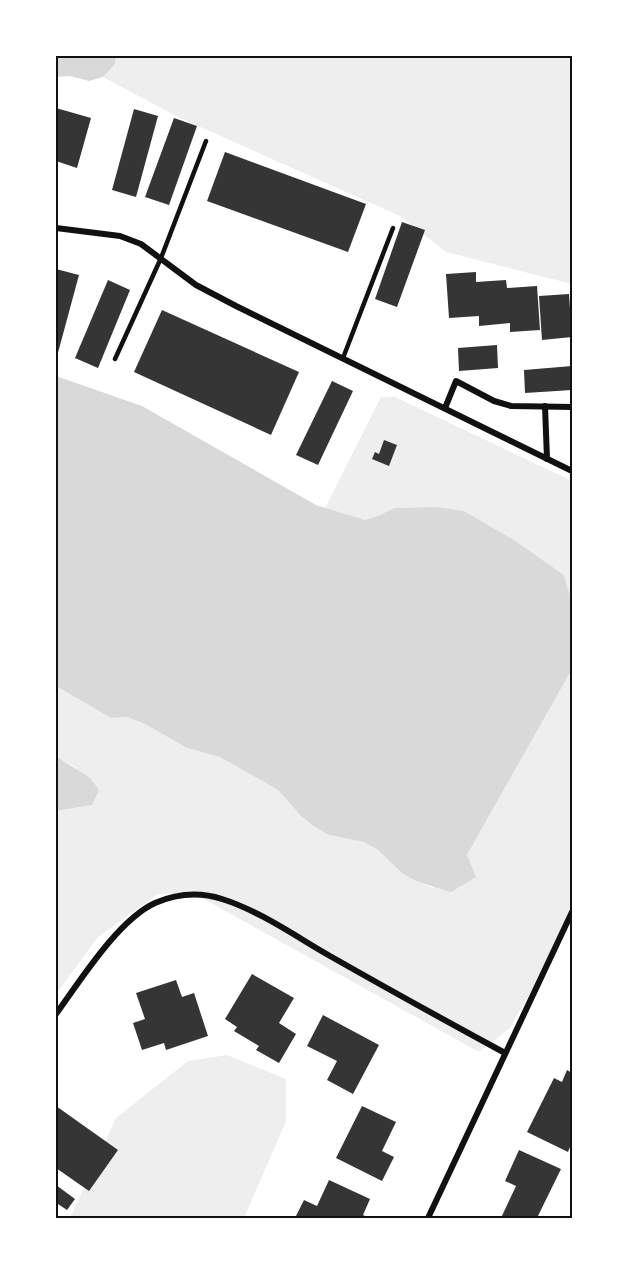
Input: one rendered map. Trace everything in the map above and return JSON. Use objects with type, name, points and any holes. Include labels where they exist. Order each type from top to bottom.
[{"type":"street","points":[[56,228],[120,236],[141,244],[196,285],[573,471]]},
{"type":"street","points":[[445,408],[456,381],[494,401],[511,406],[573,406]]},
{"type":"street","points":[[545,406],[547,459]]},
{"type":"street","points":[[56,1014],[118,932],[135,917],[153,904],[174,896],[199,894],[221,899],[264,919],[505,1053]]},
{"type":"street","points":[[428,1218],[573,912]]},
{"type":"lane","points":[[116,359],[160,258],[206,141]]},
{"type":"lane","points":[[343,358],[393,228]]},
{"type":"shaded area","points":[[56,56],[116,56],[115,64],[103,77],[89,81],[70,76],[56,77]]},
{"type":"shaded area","points":[[116,56],[572,56],[572,284],[446,252],[400,216],[178,117],[103,77],[115,64]]},
{"type":"shaded area","points":[[56,376],[142,406],[316,505],[365,520],[394,508],[437,507],[464,511],[514,540],[564,575],[572,602],[572,669],[467,855],[476,877],[451,892],[418,882],[403,874],[378,850],[364,842],[329,835],[315,827],[301,816],[278,790],[220,757],[187,748],[143,723],[127,717],[111,718],[56,686]]},
{"type":"shaded area","points":[[381,397],[395,397],[572,481],[572,602],[564,575],[514,540],[464,511],[437,507],[394,508],[365,520],[325,508]]},
{"type":"shaded area","points":[[572,669],[572,919],[510,1028],[479,1052],[193,893],[158,894],[98,937],[56,994],[56,811],[92,805],[75,767],[56,756],[56,686],[111,718],[127,717],[143,723],[187,748],[220,757],[278,790],[301,816],[329,835],[364,842],[378,850],[403,874],[433,888],[467,855]]},
{"type":"shaded area","points":[[56,756],[90,778],[99,790],[92,805],[56,811]]},
{"type":"shaded area","points":[[227,1055],[286,1079],[286,1121],[244,1218],[70,1218],[116,1118],[188,1061]]},
{"type":"building","points":[[56,108],[91,118],[77,168],[56,161]]},
{"type":"building","points":[[134,109],[158,116],[136,197],[112,190]]},
{"type":"building","points":[[174,118],[197,126],[169,205],[145,197]]},
{"type":"building","points":[[225,152],[366,204],[348,252],[207,201]]},
{"type":"building","points":[[402,222],[425,230],[397,307],[375,299]]},
{"type":"building","points":[[56,269],[79,275],[56,360]]},
{"type":"building","points":[[476,272],[476,282],[506,280],[507,288],[537,286],[540,330],[510,332],[510,323],[479,326],[479,316],[449,318],[446,274]]},
{"type":"building","points":[[108,280],[130,290],[98,368],[75,358]]},
{"type":"building","points":[[569,294],[572,337],[542,340],[539,296]]},
{"type":"building","points":[[162,310],[299,372],[271,435],[134,372]]},
{"type":"building","points":[[497,345],[498,368],[459,371],[458,348]]},
{"type":"building","points":[[572,366],[572,390],[525,393],[524,370]]},
{"type":"building","points":[[332,381],[353,391],[318,465],[296,455]]},
{"type":"building","points":[[384,440],[397,445],[389,466],[372,459],[375,452],[379,454]]},
{"type":"building","points":[[252,974],[294,998],[279,1023],[296,1034],[279,1063],[256,1050],[259,1046],[234,1031],[237,1027],[225,1019]]},
{"type":"building","points":[[176,980],[182,997],[194,993],[208,1036],[166,1050],[164,1043],[142,1050],[133,1023],[145,1019],[136,993]]},
{"type":"building","points":[[323,1015],[379,1045],[353,1094],[327,1080],[337,1061],[307,1046]]},
{"type":"building","points":[[567,1070],[572,1073],[572,1142],[568,1152],[527,1132],[554,1078],[562,1082]]},
{"type":"building","points":[[56,1106],[118,1150],[89,1191],[56,1168]]},
{"type":"building","points":[[362,1106],[396,1122],[382,1151],[394,1157],[382,1181],[336,1158]]},
{"type":"building","points":[[519,1150],[561,1169],[537,1218],[501,1218],[516,1186],[505,1181]]},
{"type":"building","points":[[329,1180],[370,1199],[363,1215],[364,1218],[295,1218],[304,1200],[317,1206]]},
{"type":"building","points":[[56,1185],[75,1199],[67,1210],[58,1204],[56,1207]]}]
